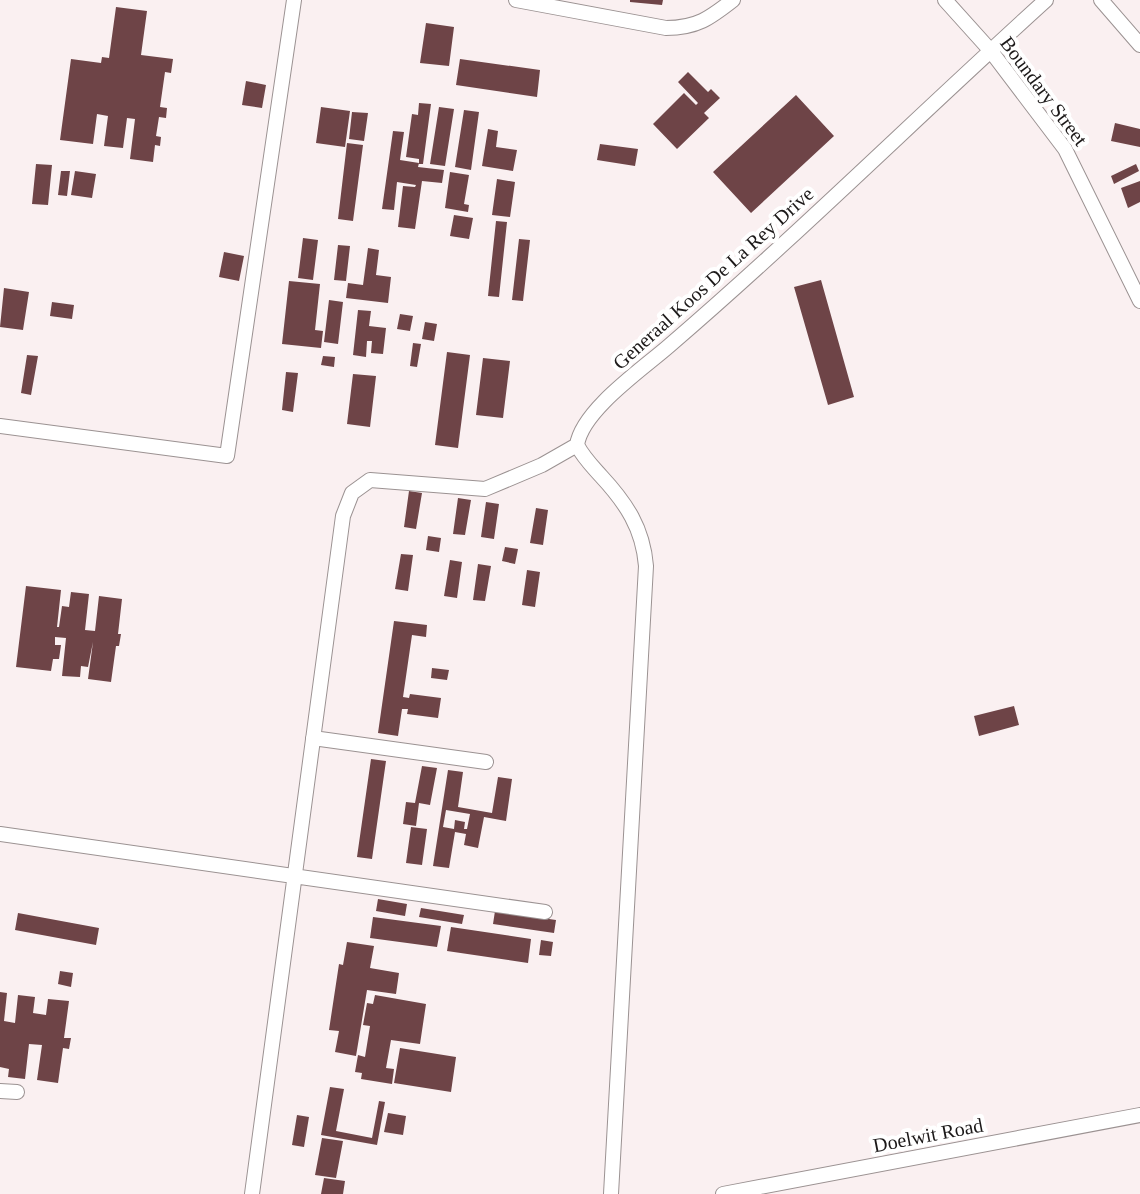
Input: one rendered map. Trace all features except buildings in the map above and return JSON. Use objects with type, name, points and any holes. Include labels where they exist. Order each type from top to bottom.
[{"type":"street","points":[[0,426],[227,456],[294,0]]},
{"type":"street","points":[[516,0],[666,28],[686,28],[703,22],[733,0]]},
{"type":"street","name":"Boundary Street","points":[[945,0],[990,50],[1065,149],[1140,301]]},
{"type":"street","name":"Generaal Koos De La Rey Drive","points":[[313,738],[343,516],[352,493],[370,480],[485,489],[542,465],[577,445],[584,425],[611,396],[742,284],[1046,0]]},
{"type":"street","points":[[1101,0],[1140,45]]},
{"type":"street","points":[[577,445],[582,455],[617,492],[636,521],[644,544],[646,566],[611,1194]]},
{"type":"street","points":[[252,1194],[313,738],[486,762]]},
{"type":"street","points":[[0,834],[545,912]]},
{"type":"street","points":[[0,1091],[17,1092]]},
{"type":"street","name":"Doelwit Road","points":[[723,1194],[1140,1115]]}]
